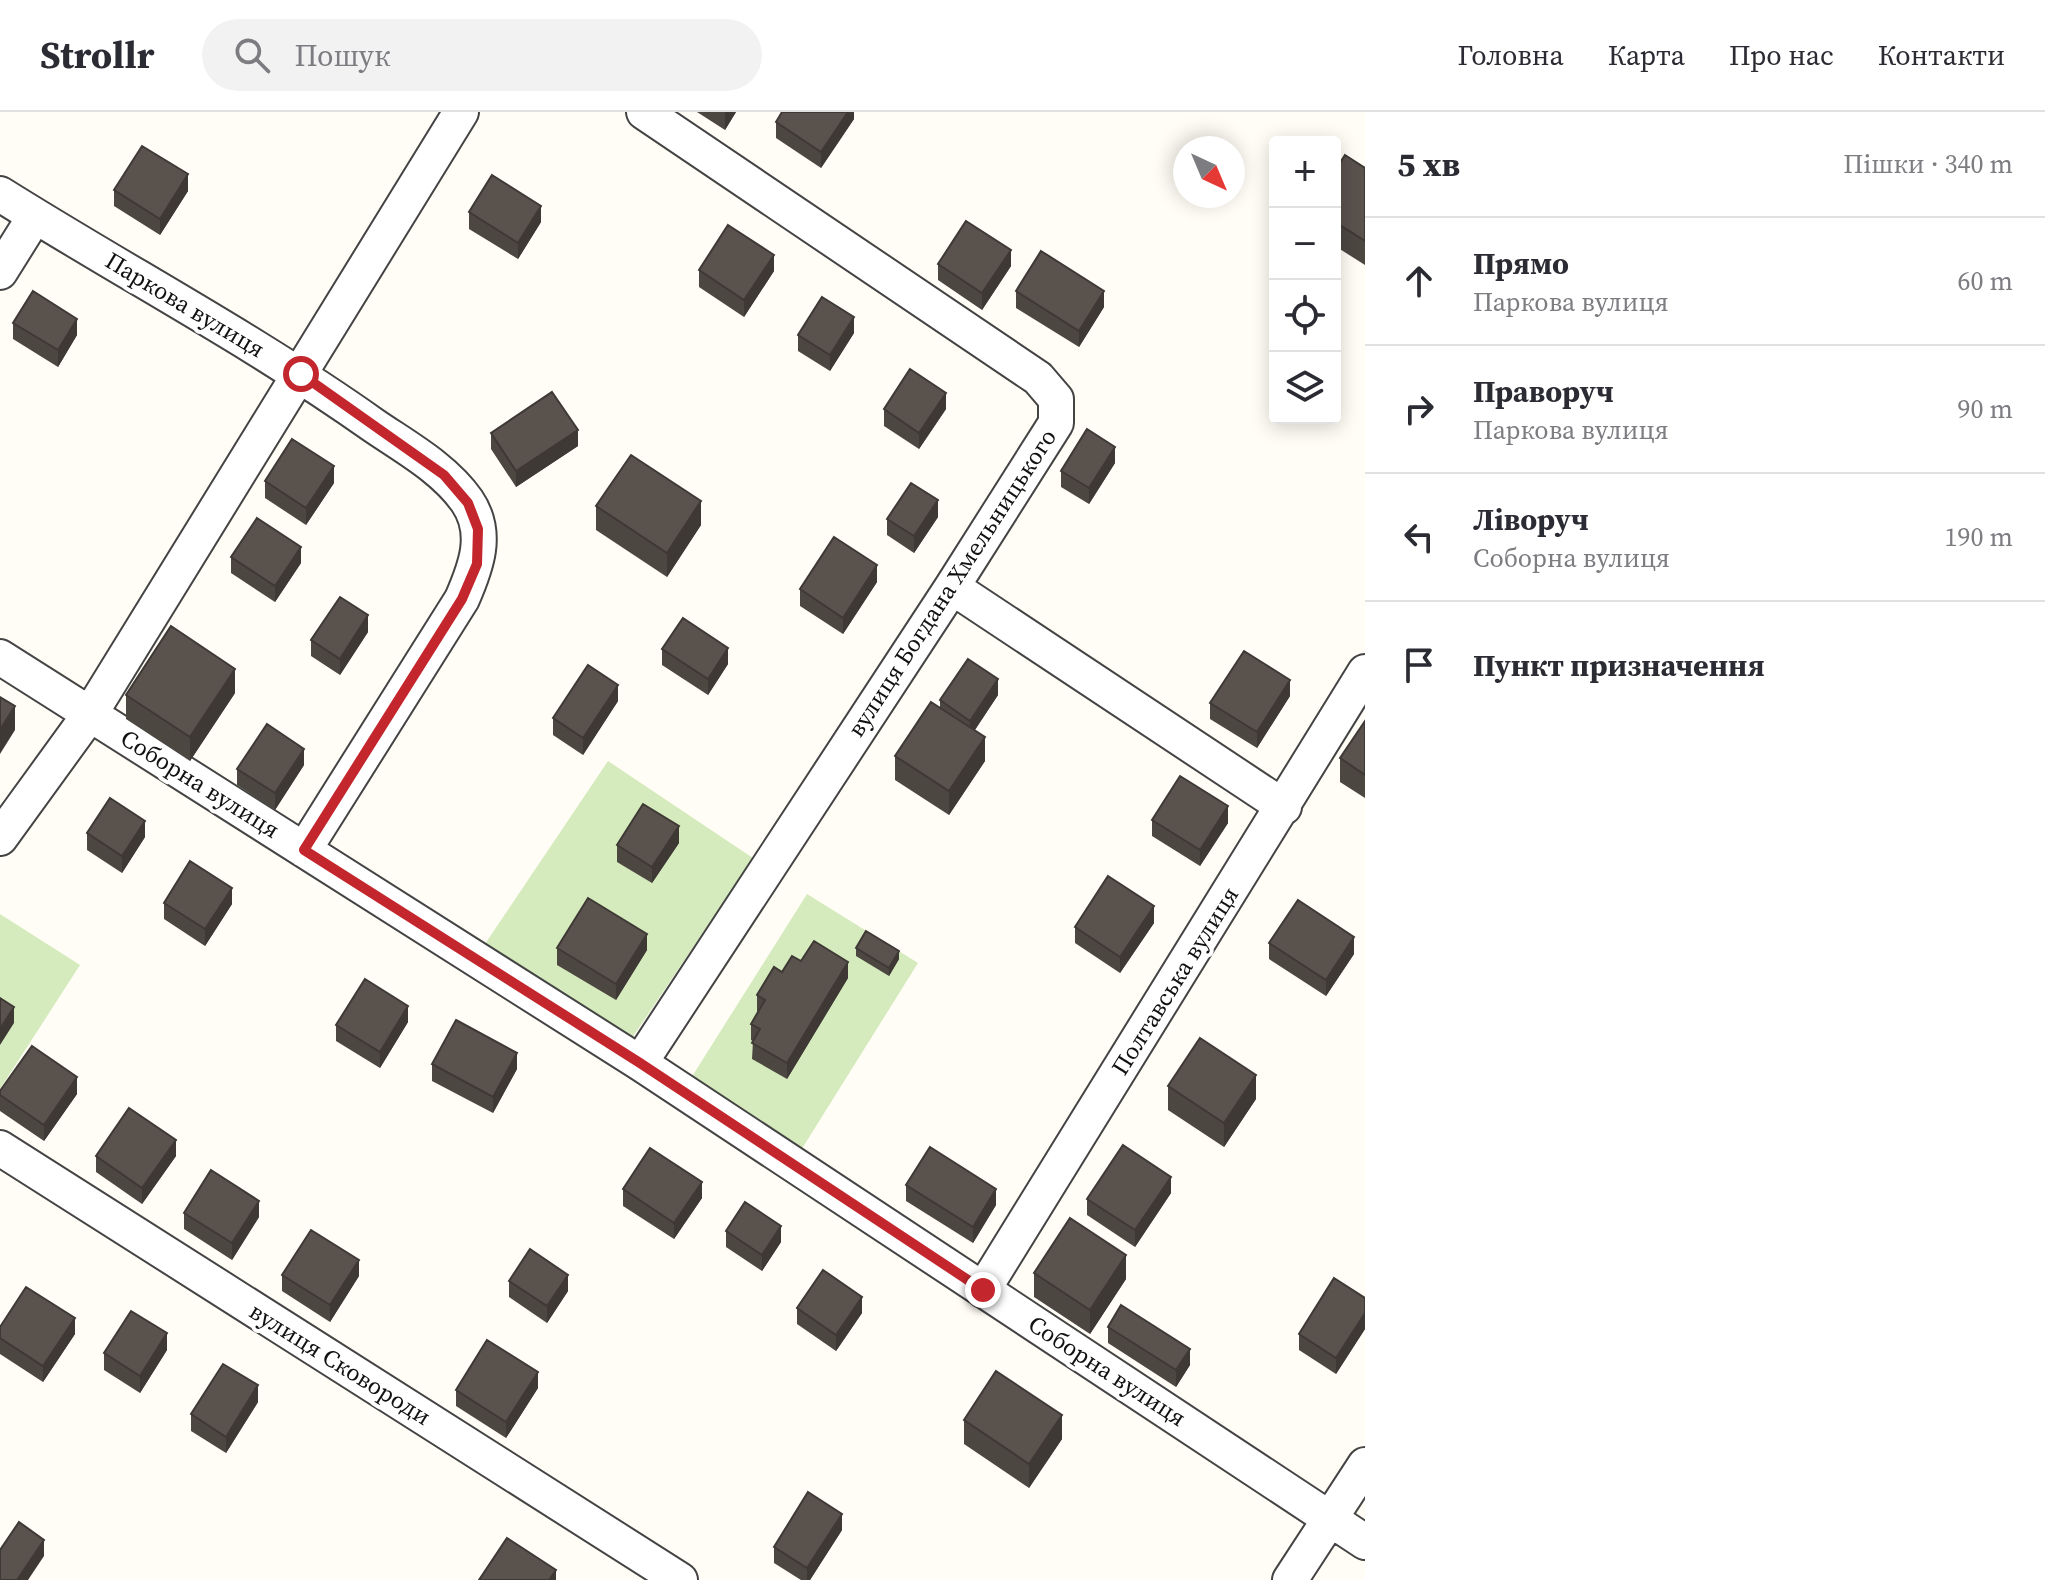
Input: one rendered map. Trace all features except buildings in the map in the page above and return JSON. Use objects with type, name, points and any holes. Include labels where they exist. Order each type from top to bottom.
[{"type":"street","points":[[0,838],[90,714],[461,112]]},
{"type":"street","name":"вулиця Богдана Хмельницького","points":[[640,1063],[1056,423],[1056,399],[1038,378],[644,112]]},
{"type":"street","name":"Паркова вулиця","points":[[0,194],[301,374],[444,475],[468,503],[478,529],[477,564],[462,599],[304,850]]},
{"type":"street","points":[[0,272],[35,216]]},
{"type":"street","points":[[952,587],[1284,807]]},
{"type":"street","name":"Соборна вулиця","points":[[0,657],[640,1063],[1365,1542]]},
{"type":"street","name":"Полтавська вулиця","points":[[983,1290],[1365,672]]},
{"type":"street","name":"вулиця Сковороди","points":[[0,1148],[680,1580]]},
{"type":"street","points":[[1290,1580],[1365,1465]]},
{"type":"green space","points":[[608,761],[753,858],[628,1044],[483,947]]},
{"type":"green space","points":[[807,894],[918,963],[798,1155],[686,1086]]},
{"type":"green space","points":[[0,914],[80,965],[0,1089]]},
{"type":"route","points":[[301,374],[444,475],[468,503],[478,529],[477,564],[462,599],[304,850],[640,1063],[983,1290]]}]
